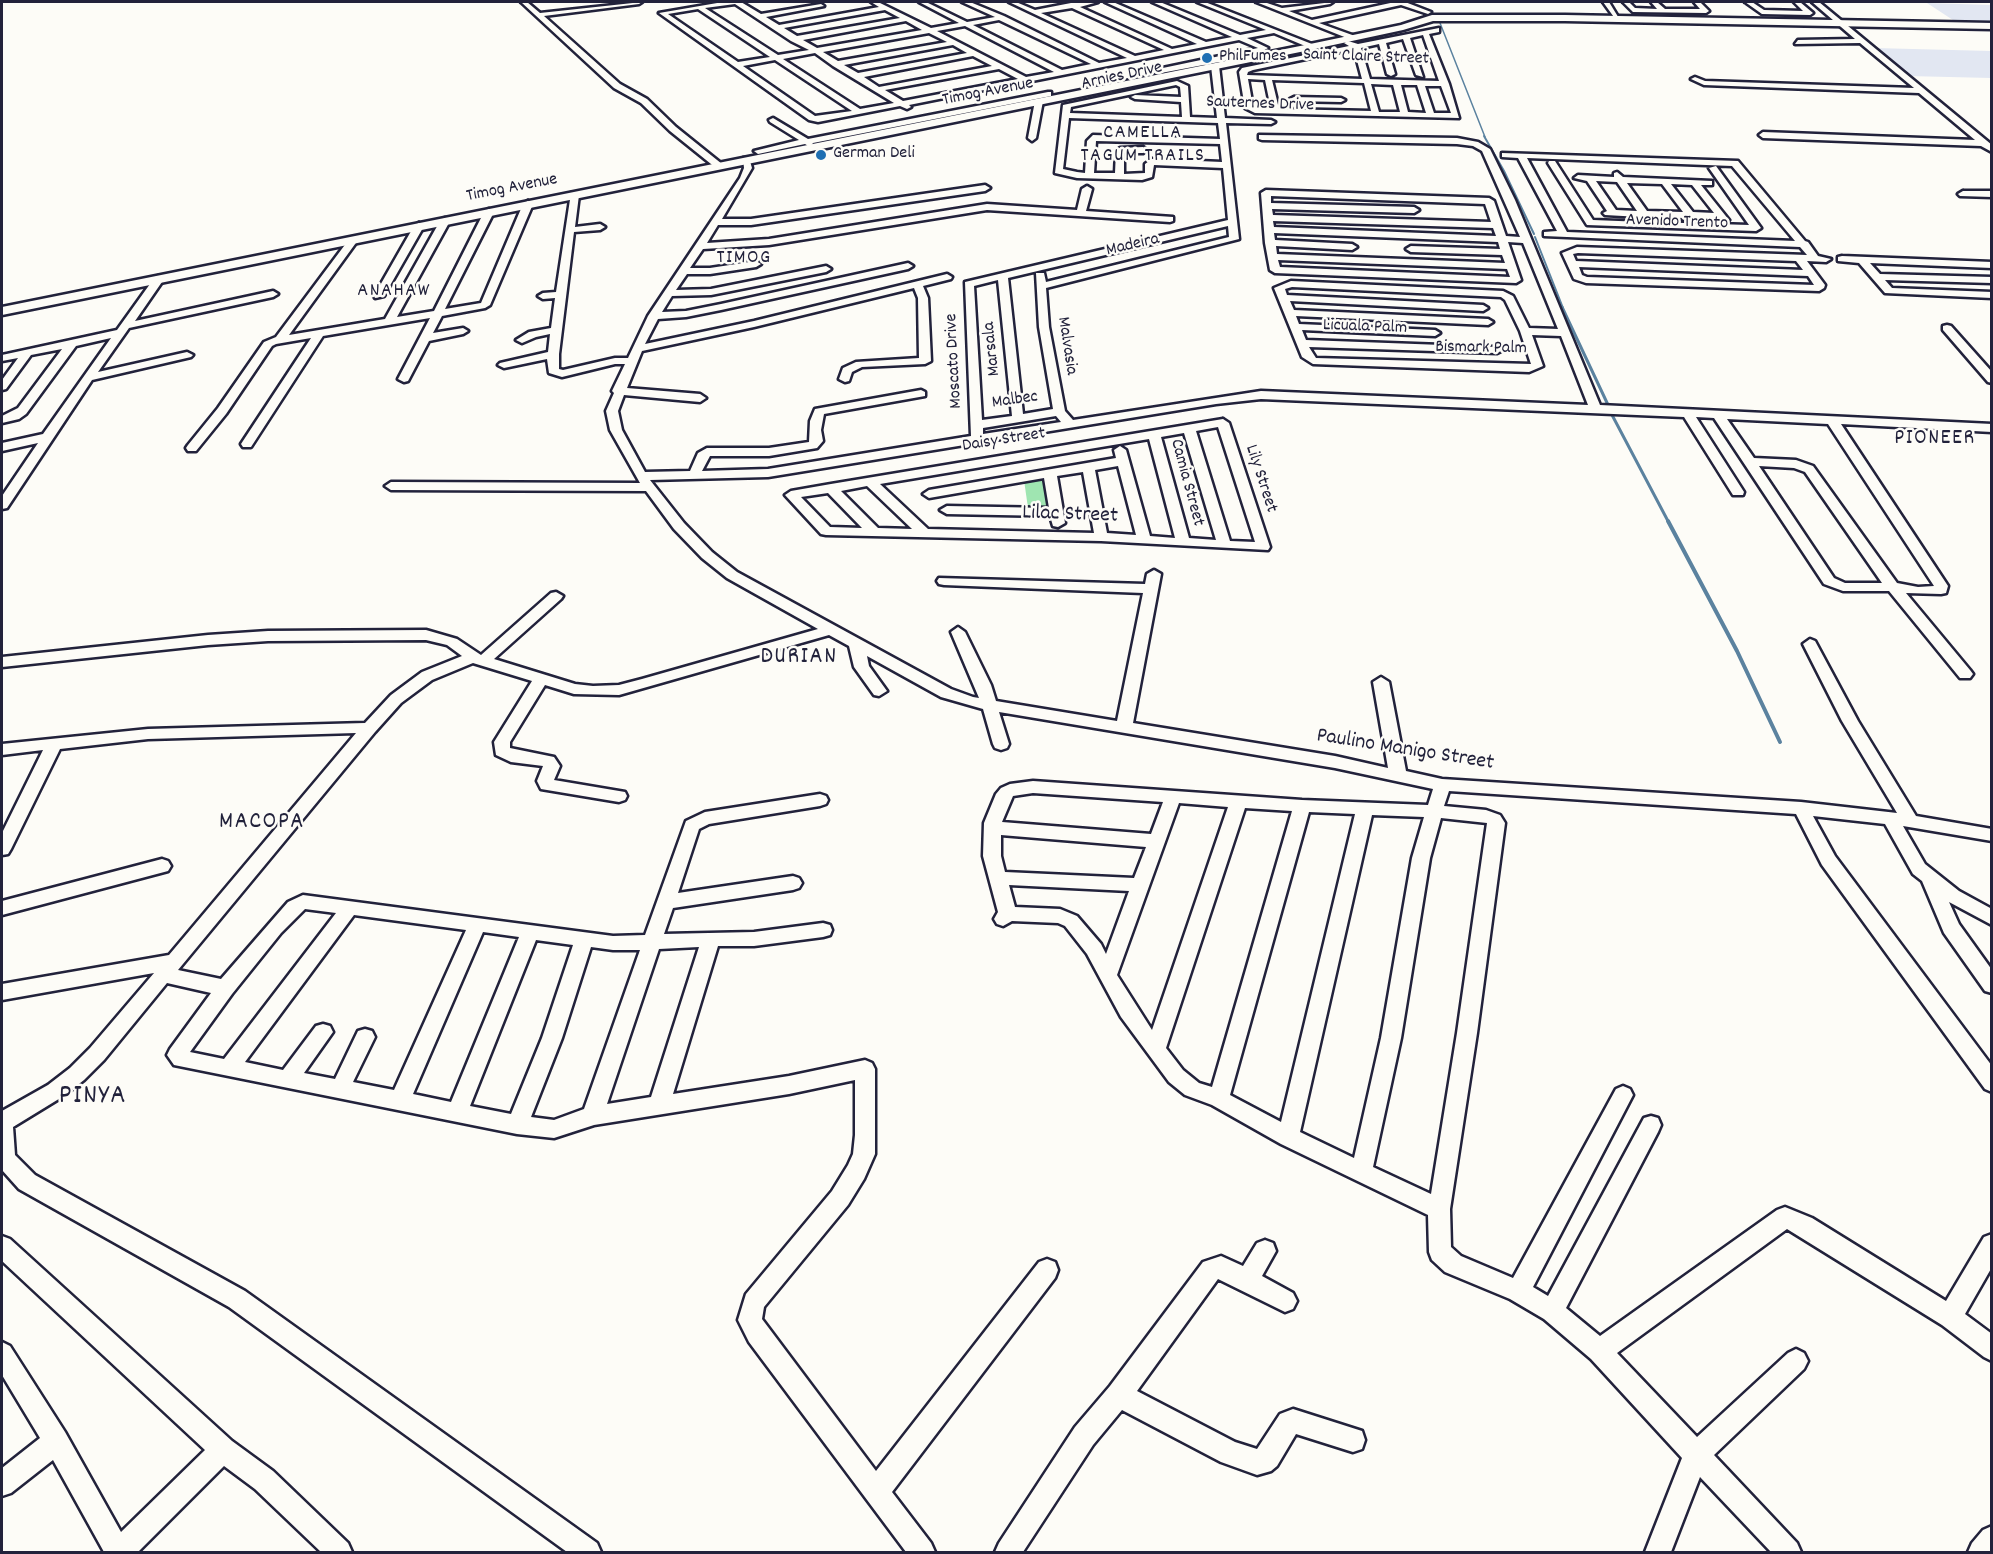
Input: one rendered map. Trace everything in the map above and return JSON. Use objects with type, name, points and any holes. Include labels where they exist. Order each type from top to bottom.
[{"type":"main road","name":"Timog Avenue","points":[[2,311],[719,166],[809,144],[928,120],[1165,73],[1350,41],[1403,27],[1430,15],[1618,19],[1667,15],[1992,27]]},
{"type":"street","points":[[524,2],[617,86],[644,101],[673,129],[719,166]]},
{"type":"street","points":[[536,12],[577,2]]},
{"type":"street","points":[[536,12],[639,2]]},
{"type":"street","points":[[928,120],[903,104],[879,89],[836,64],[816,50],[794,39],[779,27],[735,2],[662,13],[814,119],[903,104],[1274,30]]},
{"type":"street","points":[[874,2],[1025,79],[1047,98],[1032,138]]},
{"type":"street","points":[[922,2],[1062,73]]},
{"type":"street","points":[[965,2],[1098,65]]},
{"type":"street","points":[[1012,2],[1165,73],[1264,49],[1155,2]]},
{"type":"street","points":[[1062,2],[1171,51]]},
{"type":"street","points":[[736,65],[1095,2]]},
{"type":"street","points":[[1108,2],[1204,44]]},
{"type":"street","points":[[1200,2],[1313,46]]},
{"type":"street","points":[[1259,2],[1311,22],[1350,41],[1382,41],[1436,30]]},
{"type":"street","points":[[1283,11],[1330,2]]},
{"type":"street","points":[[1311,22],[1400,2],[1430,15]]},
{"type":"street","points":[[1422,2],[1430,15]]},
{"type":"street","points":[[1606,2],[1618,19]]},
{"type":"street","points":[[1626,2],[1633,10],[1667,15],[1706,11],[1697,2]]},
{"type":"street","points":[[1654,2],[1667,15]]},
{"type":"street","points":[[1676,2],[1685,12]]},
{"type":"street","points":[[1748,2],[1757,5],[1764,12],[1810,13],[1800,4],[1788,3]]},
{"type":"street","points":[[1815,2],[1992,150]]},
{"type":"street","points":[[761,16],[821,6]]},
{"type":"street","points":[[699,7],[859,112]]},
{"type":"street","points":[[779,27],[887,8]]},
{"type":"street","points":[[794,39],[908,19]]},
{"type":"street","points":[[1244,74],[1250,109],[1456,116],[1425,32]]},
{"type":"street","points":[[1406,36],[1431,116]]},
{"type":"street","points":[[1244,74],[1253,68],[1331,51],[1350,41]]},
{"type":"street","points":[[1350,41],[1366,77],[1376,114]]},
{"type":"street","points":[[1382,41],[1405,115]]},
{"type":"street","points":[[1798,42],[1862,41]]},
{"type":"street","points":[[836,64],[954,43]]},
{"type":"street","points":[[1331,51],[1333,62]]},
{"type":"street","points":[[856,76],[977,53]]},
{"type":"street","points":[[879,89],[1002,66]]},
{"type":"street","points":[[1003,276],[1233,222],[1215,66]]},
{"type":"street","name":"Saint Claire Street","points":[[1253,68],[1366,77]]},
{"type":"street","points":[[1244,74],[1268,78],[1336,80],[1366,77],[1444,80]]},
{"type":"street","points":[[1268,78],[1275,111]]},
{"type":"street","points":[[1289,78],[1297,112]]},
{"type":"street","points":[[1695,79],[1704,83],[1921,91]]},
{"type":"street","points":[[1336,80],[1344,113]]},
{"type":"street","name":"Arnies Drive","points":[[1089,175],[1057,170],[1067,105],[1180,84],[1184,86],[1184,100]]},
{"type":"street","points":[[1291,88],[1339,90]]},
{"type":"street","points":[[1123,94],[1131,97],[1184,100],[1185,114],[1150,108]]},
{"type":"street","points":[[1884,98],[1931,99]]},
{"type":"street","points":[[1095,99],[1099,105],[1115,106]]},
{"type":"street","points":[[1294,99],[1341,100]]},
{"type":"street","name":"Sauternes Drive","points":[[1065,115],[1185,114],[1221,120],[1276,122]]},
{"type":"street","points":[[773,120],[809,144]]},
{"type":"street","points":[[1064,126],[1075,126]]},
{"type":"street","points":[[1211,131],[1223,131]]},
{"type":"street","points":[[1763,135],[1983,143]]},
{"type":"street","points":[[1262,136],[1458,141],[1479,145],[1488,152],[1527,239],[1596,409]]},
{"type":"street","points":[[1224,142],[1094,138],[1091,141],[1089,175],[1147,176],[1149,164],[1152,162],[1226,165]]},
{"type":"street","points":[[758,151],[809,144]]},
{"type":"street","points":[[1119,176],[1120,151],[1149,150]]},
{"type":"street","points":[[1214,153],[1225,153]]},
{"type":"street","points":[[1505,155],[1736,163],[1804,244],[1821,259]]},
{"type":"street","points":[[1521,156],[1564,235]]},
{"type":"street","points":[[1607,158],[1659,239]]},
{"type":"street","name":"Paulino Manigo Street","points":[[746,160],[747,172],[684,271],[652,316],[633,355],[612,411],[616,430],[641,476],[695,544],[719,566],[946,693],[988,706],[1335,762],[1442,784],[1802,808],[1890,818],[1992,835]]},
{"type":"street","points":[[1554,165],[1613,169],[1715,170],[1756,227],[1651,226],[1588,222],[1554,165]]},
{"type":"street","points":[[1578,178],[1709,183]]},
{"type":"street","points":[[1590,179],[1613,213]]},
{"type":"street","points":[[1665,182],[1690,215]]},
{"type":"street","points":[[1694,182],[1730,228]]},
{"type":"street","points":[[716,222],[751,222],[985,188]]},
{"type":"street","points":[[1081,213],[1087,189]]},
{"type":"street","points":[[1266,194],[1489,201],[1493,212],[1504,238],[1506,252],[1516,280],[1275,270],[1266,194]]},
{"type":"street","points":[[1963,194],[1992,194]]},
{"type":"street","points":[[574,195],[553,354],[552,369],[557,374],[947,277]]},
{"type":"street","points":[[192,448],[222,411],[268,344],[281,338],[485,305],[528,204]]},
{"type":"street","points":[[1267,206],[1421,210]]},
{"type":"street","points":[[700,246],[769,242],[978,208],[1170,219]]},
{"type":"street","points":[[404,379],[489,212]]},
{"type":"street","points":[[1481,212],[1493,212]]},
{"type":"street","points":[[1600,213],[1721,216]]},
{"type":"street","points":[[1268,218],[1497,225]]},
{"type":"street","points":[[388,321],[445,221]]},
{"type":"street","name":"Madeira","points":[[1041,286],[1234,239],[1233,222]]},
{"type":"street","points":[[379,297],[419,226]]},
{"type":"street","points":[[570,230],[600,226]]},
{"type":"street","points":[[1269,230],[1527,239]]},
{"type":"street","points":[[1349,233],[1355,260]]},
{"type":"street","name":"Avenido Trento","points":[[1548,234],[1804,244]]},
{"type":"street","points":[[1408,235],[1415,262]]},
{"type":"street","points":[[281,338],[352,240]]},
{"type":"street","points":[[1270,243],[1352,247]]},
{"type":"street","points":[[1411,249],[1506,252]]},
{"type":"street","points":[[1799,258],[1820,285],[1819,288],[1586,280],[1578,277],[1567,253],[1573,250],[1799,258],[1838,262],[1842,262],[1842,259],[1990,266]]},
{"type":"street","points":[[1677,254],[1695,285]]},
{"type":"street","points":[[1272,257],[1511,266]]},
{"type":"street","points":[[1862,260],[1889,291],[1992,295]]},
{"type":"street","points":[[684,271],[710,272],[756,264]]},
{"type":"street","points":[[1572,264],[1811,273]]},
{"type":"street","points":[[652,316],[686,314],[721,308],[908,266]]},
{"type":"street","name":"Malvasia","points":[[1039,268],[1044,327],[1059,412]]},
{"type":"street","points":[[669,293],[711,292],[826,269]]},
{"type":"street","name":"Moscato Drive","points":[[977,430],[969,284],[1003,276]]},
{"type":"street","name":"Marsala","points":[[1003,276],[1018,418]]},
{"type":"street","points":[[1877,277],[1992,280]]},
{"type":"street","points":[[2,505],[87,378],[159,279]]},
{"type":"street","points":[[846,379],[847,370],[860,364],[925,360],[923,298],[917,284]]},
{"type":"street","name":"Bismark Palm","points":[[1291,284],[1478,293],[1498,293],[1508,297],[1525,331],[1537,366],[1530,369],[1317,361],[1308,357],[1279,288],[1281,285],[1291,284]]},
{"type":"street","points":[[121,332],[268,290],[134,314]]},
{"type":"street","points":[[711,292],[721,308]]},
{"type":"street","points":[[1478,293],[1504,368]]},
{"type":"street","points":[[543,296],[561,296]]},
{"type":"street","points":[[1284,298],[1483,308]]},
{"type":"street","points":[[2,358],[254,306]]},
{"type":"street","points":[[1290,312],[1431,319],[1493,336]]},
{"type":"street","points":[[1431,319],[1438,348]]},
{"type":"street","points":[[1297,327],[1435,333]]},
{"type":"street","points":[[1947,328],[1992,380]]},
{"type":"street","points":[[522,340],[533,334],[556,330]]},
{"type":"street","points":[[424,338],[463,331]]},
{"type":"street","points":[[1525,331],[1565,333]]},
{"type":"street","points":[[247,444],[320,332]]},
{"type":"street","name":"Licuala Palm","points":[[1303,343],[1438,348],[1493,336]]},
{"type":"street","points":[[2,419],[15,416],[22,411],[72,343]]},
{"type":"street","points":[[2,387],[27,353]]},
{"type":"street","points":[[504,365],[553,354]]},
{"type":"street","points":[[87,378],[187,355]]},
{"type":"street","points":[[583,362],[633,355]]},
{"type":"street","points":[[618,391],[700,398]]},
{"type":"street","points":[[694,476],[702,456],[707,452],[770,452],[813,445],[818,441],[815,430],[819,412],[921,394]]},
{"type":"street","points":[[641,476],[768,473],[1216,400],[1261,395],[1992,428]]},
{"type":"street","points":[[1059,412],[1070,424]]},
{"type":"street","name":"Malbec","points":[[977,430],[1018,418],[1059,412]]},
{"type":"street","points":[[1688,414],[1738,492]]},
{"type":"street","points":[[1719,416],[1829,580],[1844,587],[1894,587],[1918,591],[1938,591],[1942,588],[1833,422]]},
{"type":"street","name":"Daisy Street","points":[[791,495],[1223,423]]},
{"type":"street","name":"Lily Street","points":[[1223,423],[1263,547]]},
{"type":"street","points":[[1189,428],[1224,544]]},
{"type":"street","name":"Camia Street","points":[[1154,434],[1184,542]]},
{"type":"street","points":[[1001,436],[1012,458]]},
{"type":"street","points":[[2,447],[47,437]]},
{"type":"street","points":[[1118,440],[1144,540]]},
{"type":"street","points":[[929,494],[1123,461]]},
{"type":"street","points":[[1749,462],[1796,464],[1809,469],[1894,587],[1965,674]]},
{"type":"street","points":[[1088,467],[1101,537]]},
{"type":"street","points":[[1050,474],[1060,536]]},
{"type":"street","points":[[908,475],[974,533]]},
{"type":"street","points":[[870,482],[923,532]]},
{"type":"street","points":[[391,486],[650,487]]},
{"type":"street","points":[[831,488],[874,532]]},
{"type":"street","name":"Lilac Street","points":[[791,495],[826,531],[1101,537],[1263,547]]},
{"type":"street","points":[[947,510],[1056,512]]},
{"type":"street","points":[[1124,727],[1154,574]]},
{"type":"street","points":[[944,580],[1151,589]]},
{"type":"street","points":[[556,596],[478,659],[447,666],[412,686],[369,728],[98,1054],[77,1074],[2,1124],[4,1159],[27,1182],[237,1299],[588,1552]]},
{"type":"street","points":[[2,662],[208,640],[399,634],[443,639],[478,659],[574,689],[619,690],[831,630]]},
{"type":"street","points":[[958,632],[983,685],[1002,744]]},
{"type":"street","points":[[856,644],[862,667],[879,691]]},
{"type":"street","points":[[1810,644],[1850,721],[1910,821]]},
{"type":"street","points":[[541,679],[502,742],[502,752],[511,756],[548,760],[552,766],[545,781],[547,785],[619,796]]},
{"type":"street","points":[[1381,682],[1398,776]]},
{"type":"street","points":[[2,749],[188,732],[369,728]]},
{"type":"street","points":[[2,849],[55,743]]},
{"type":"street","points":[[1360,1172],[1391,1038],[1421,858],[1442,784]]},
{"type":"street","points":[[1439,1209],[1288,1137],[1219,1099],[1192,1089],[1176,1076],[1155,1050],[1107,975],[1094,949],[1071,921],[1060,916],[1006,916],[999,878],[992,856],[993,828],[1002,798],[1007,792],[1022,787],[1302,806],[1433,811],[1490,817],[1496,823],[1467,1033],[1439,1209],[1440,1252],[1447,1260],[1518,1291],[1552,1311],[1599,1352],[1788,1552]]},
{"type":"street","points":[[1107,975],[1138,885],[1173,797]]},
{"type":"street","points":[[591,1116],[690,830],[697,822],[705,818],[820,800]]},
{"type":"street","points":[[1155,1050],[1239,800]]},
{"type":"street","points":[[1219,1099],[1302,806]]},
{"type":"street","points":[[1288,1137],[1365,808]]},
{"type":"street","points":[[1802,808],[1828,860],[1992,1083]]},
{"type":"street","points":[[1890,818],[1915,863],[1929,878],[1953,896],[1992,918]]},
{"type":"street","points":[[993,828],[1155,842]]},
{"type":"street","points":[[2,908],[162,866]]},
{"type":"street","points":[[999,878],[1138,885]]},
{"type":"street","points":[[1929,878],[1950,928],[1992,985]]},
{"type":"street","points":[[666,902],[793,883]]},
{"type":"street","points":[[823,930],[754,939],[613,943],[584,941],[478,924],[303,902],[294,907],[225,988],[177,1055],[181,1059],[400,1100],[517,1125],[554,1129],[577,1123],[591,1116],[789,1085],[865,1068],[866,1135],[864,1154],[856,1172],[840,1198],[754,1302],[750,1320],[757,1334],[922,1552]]},
{"type":"street","points":[[230,1068],[351,907]]},
{"type":"street","points":[[400,1100],[478,924]]},
{"type":"street","points":[[457,1113],[530,932]]},
{"type":"street","points":[[659,1106],[711,939]]},
{"type":"street","points":[[517,1125],[552,1038],[584,941]]},
{"type":"street","points":[[2,992],[170,968],[225,988]]},
{"type":"street","points":[[288,1079],[323,1032]]},
{"type":"street","points":[[340,1089],[365,1037]]},
{"type":"street","points":[[1518,1291],[1623,1095]]},
{"type":"street","points":[[1552,1311],[1651,1125]]},
{"type":"street","points":[[1599,1352],[1785,1217],[1804,1225],[1950,1317],[1992,1349]]},
{"type":"street","points":[[1950,1317],[1992,1245]]},
{"type":"street","points":[[2,1247],[223,1450],[264,1480],[339,1552]]},
{"type":"street","points":[[1247,1280],[1265,1251]]},
{"type":"street","points":[[1008,1552],[1084,1436],[1119,1395],[1211,1270],[1219,1266],[1285,1301]]},
{"type":"street","points":[[876,1492],[1047,1270]]},
{"type":"street","points":[[2,1354],[56,1441],[119,1552],[223,1450]]},
{"type":"street","points":[[1658,1552],[1696,1454],[1796,1361]]},
{"type":"street","points":[[1119,1395],[1230,1453],[1257,1462],[1262,1462],[1268,1457],[1289,1423],[1293,1421],[1353,1440]]},
{"type":"street","points":[[2,1484],[56,1441]]},
{"type":"street","points":[[1981,1552],[1992,1539]]},
{"type":"shaded area","points":[[1927,3],[1991,5],[1991,25],[1959,24]]},
{"type":"shaded area","points":[[1874,48],[1991,51],[1991,78],[1907,76]]},
{"type":"green space","points":[[1046,479],[1050,507],[1028,508],[1024,480]]},
{"type":"waterway","points":[[1440,23],[1485,137]]},
{"type":"waterway","points":[[1484,136],[1504,171],[1534,234]]},
{"type":"waterway","points":[[1535,237],[1563,308]]},
{"type":"waterway","points":[[1562,307],[1609,407]]},
{"type":"waterway","points":[[1611,413],[1669,523]]},
{"type":"waterway","points":[[1668,521],[1737,651],[1780,742]]},
{"type":"place","name":"PhilFumes","points":[[1207,58]]},
{"type":"place","name":"German Deli","points":[[821,155]]},
{"type":"district","name":"CAMELLA TAGUM TRAILS","points":[[1143,146]]},
{"type":"district","name":"TIMOG","points":[[744,259]]},
{"type":"district","name":"ANAHAW","points":[[394,292]]},
{"type":"district","name":"PIONEER","points":[[1935,440]]},
{"type":"district","name":"DURIAN","points":[[799,659]]},
{"type":"district","name":"MACOPA","points":[[262,824]]},
{"type":"district","name":"PINYA","points":[[93,1098]]}]
